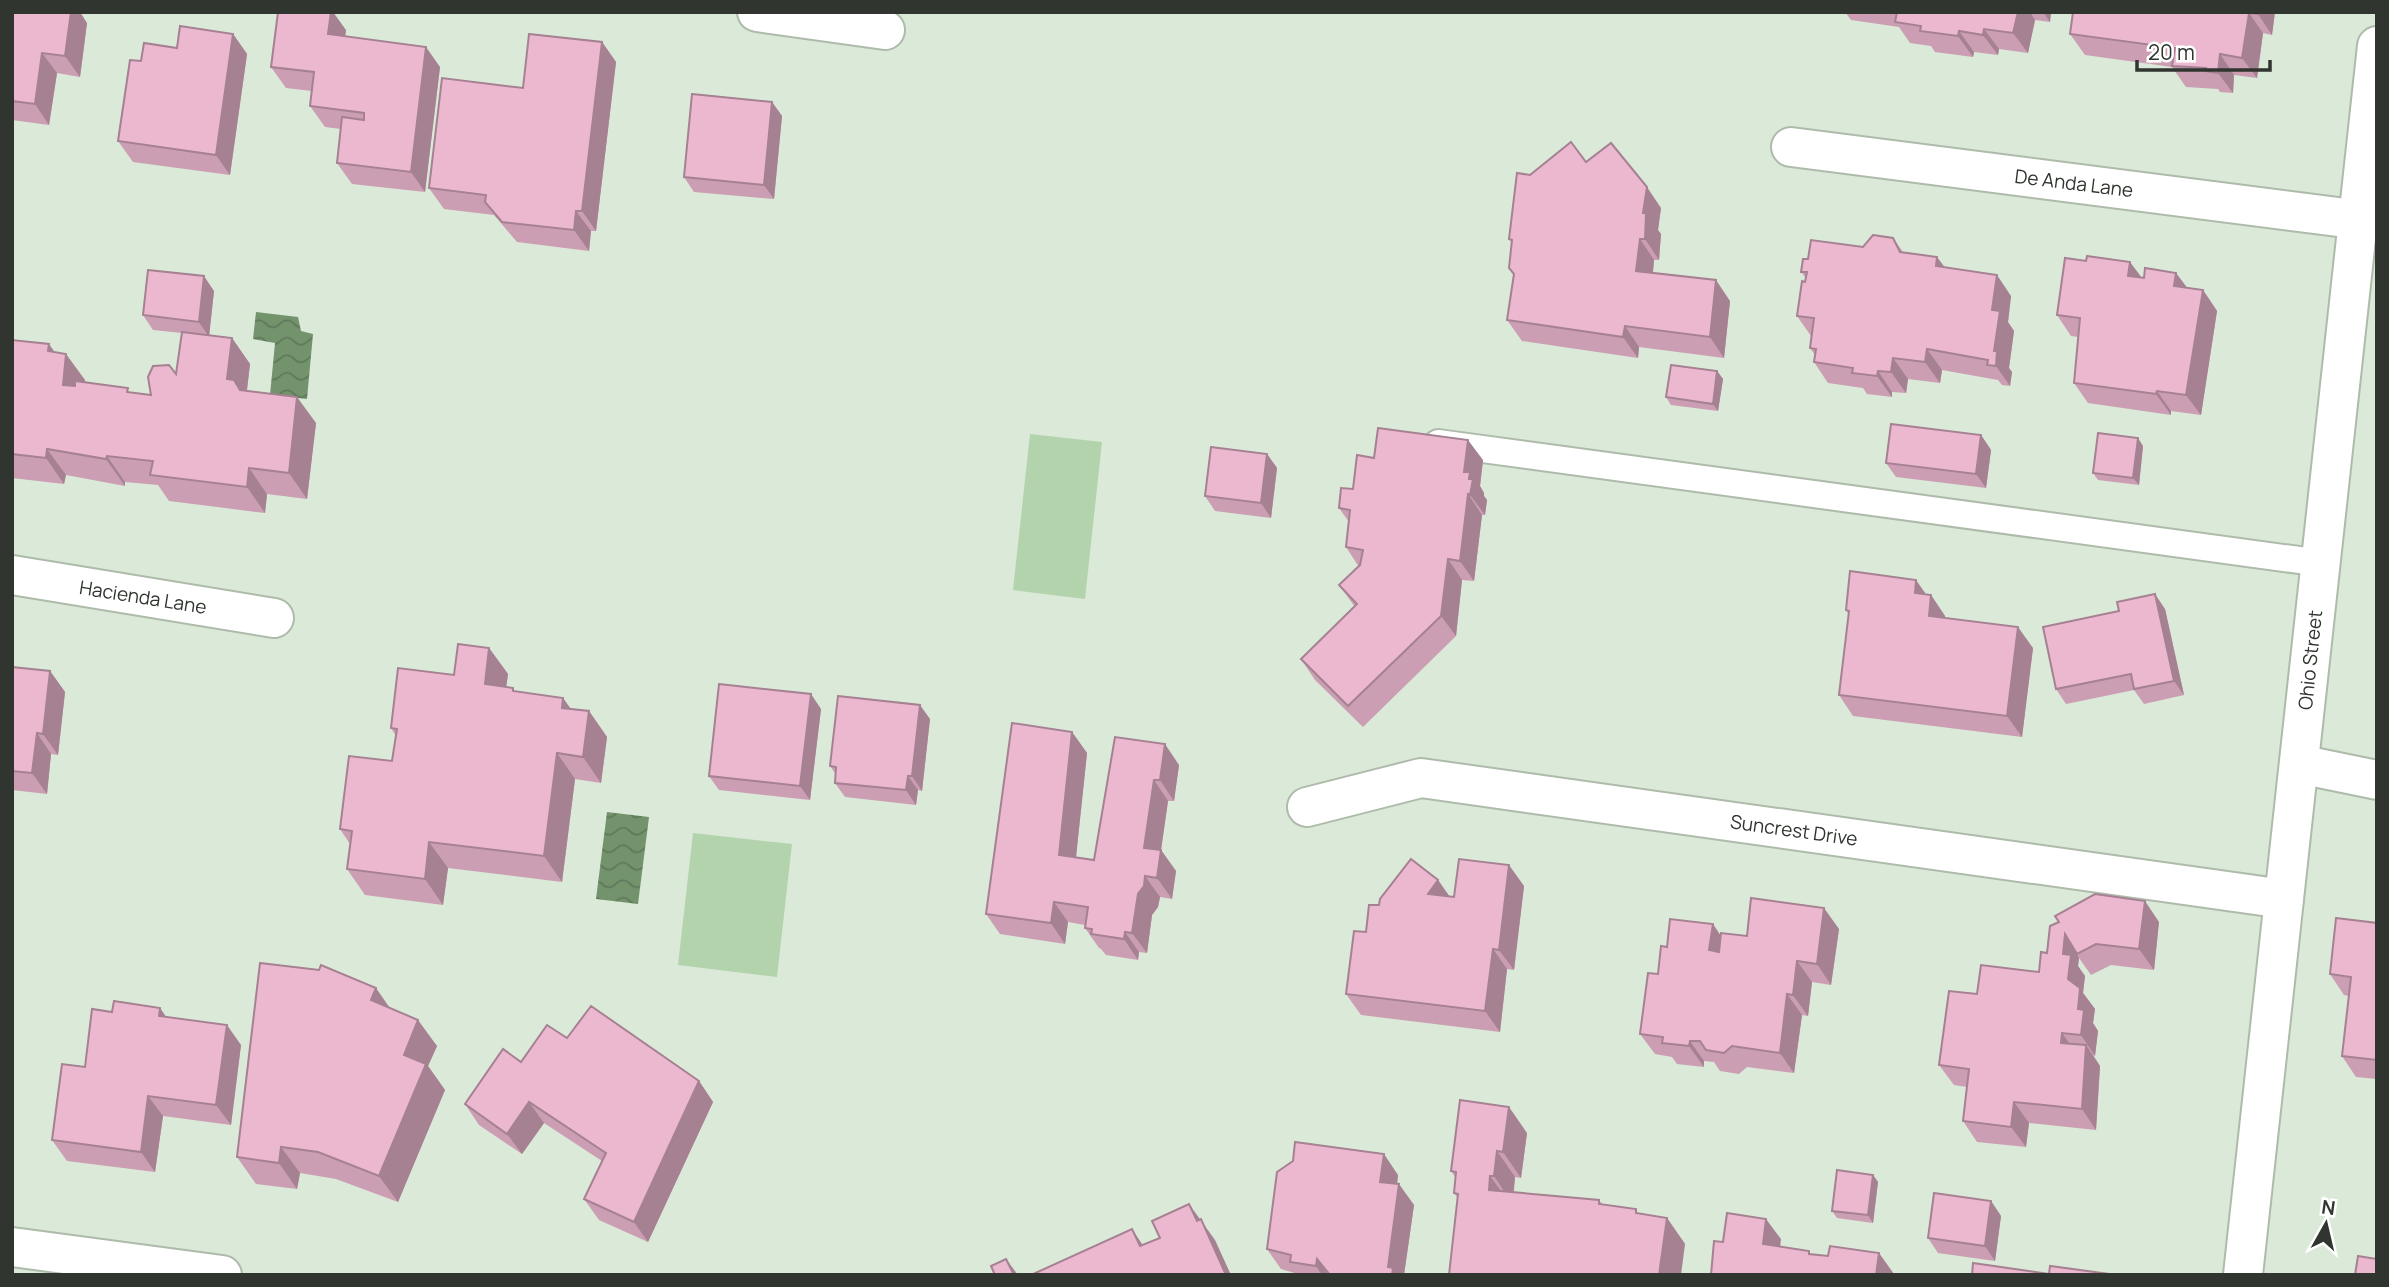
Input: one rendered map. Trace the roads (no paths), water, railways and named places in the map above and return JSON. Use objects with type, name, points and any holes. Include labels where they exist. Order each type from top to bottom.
[{"type":"street","points":[[757,12],[885,30]]},
{"type":"street","name":"Ohio Street","points":[[2244,1275],[2321,563],[2367,221],[2377,46]]},
{"type":"street","name":"De Anda Lane","points":[[1791,147],[2367,221]]},
{"type":"street","name":"Hacienda Lane","points":[[12,575],[274,618]]},
{"type":"street","points":[[2299,764],[2377,780]]},
{"type":"street","name":"Suncrest Drive","points":[[1307,807],[1421,778],[2284,899]]},
{"type":"street","points":[[12,1247],[222,1275]]},
{"type":"lane","points":[[1415,440],[2321,563]]},
{"type":"water","points":[[256,312],[298,317],[301,331],[313,334],[307,399],[270,395],[275,343],[253,339]]},
{"type":"water","points":[[607,812],[649,817],[638,904],[596,899]]}]
